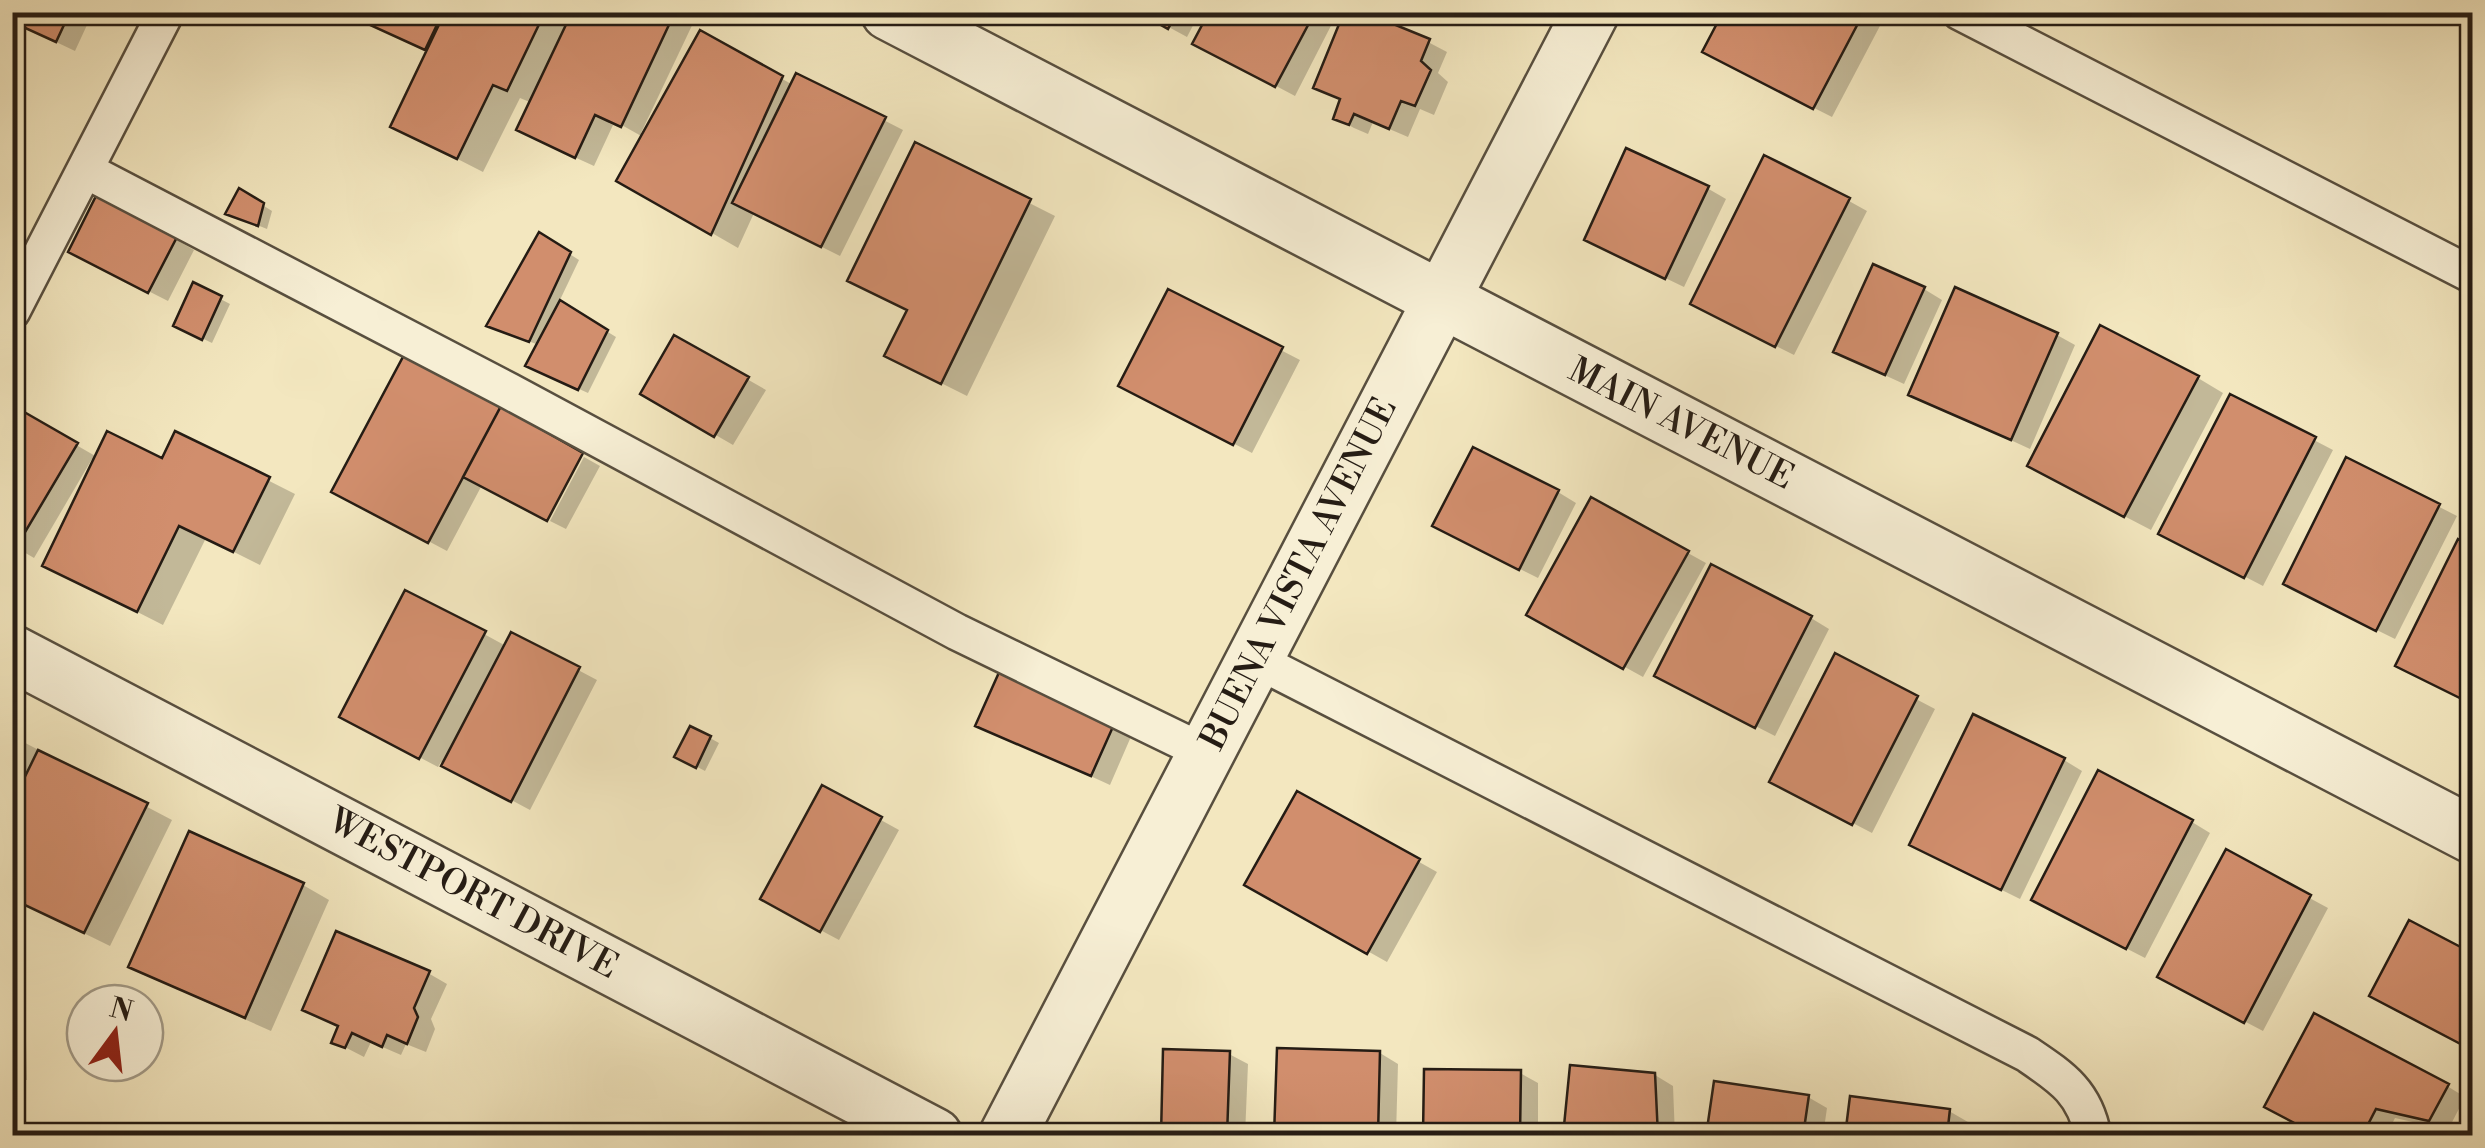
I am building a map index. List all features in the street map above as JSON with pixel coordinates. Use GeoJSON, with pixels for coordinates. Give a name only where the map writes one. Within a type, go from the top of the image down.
{"type":"FeatureCollection","features":[{"type":"Feature","properties":{"kind":"street","name":"MAIN AVENUE"},"geometry":{"type":"LineString","coordinates":[[889,12],[2472,835]]}},
{"type":"Feature","properties":{"kind":"street","name":"BUENA VISTA AVENUE"},"geometry":{"type":"LineString","coordinates":[[1007,1136],[1591,12]]}},
{"type":"Feature","properties":{"kind":"street","name":"WESTPORT DRIVE"},"geometry":{"type":"LineString","coordinates":[[12,653],[934,1136]]}},
{"type":"Feature","properties":{"kind":"lane"},"geometry":{"type":"LineString","coordinates":[[12,311],[166,12]]}},
{"type":"Feature","properties":{"kind":"lane"},"geometry":{"type":"LineString","coordinates":[[1960,12],[2472,276]]}},
{"type":"Feature","properties":{"kind":"lane"},"geometry":{"type":"LineString","coordinates":[[85,170],[510,390],[958,632],[1206,754]]}},
{"type":"Feature","properties":{"kind":"lane"},"geometry":{"type":"LineString","coordinates":[[1254,659],[2027,1054],[2068,1081],[2090,1117],[2093,1136]]}},
{"type":"Feature","properties":{"kind":"building"},"geometry":{"type":"Polygon","coordinates":[[[12,12],[70,12],[56,42],[12,22],[12,12]]]}},
{"type":"Feature","properties":{"kind":"building"},"geometry":{"type":"Polygon","coordinates":[[[363,12],[443,12],[425,50],[359,20],[363,12]]]}},
{"type":"Feature","properties":{"kind":"building"},"geometry":{"type":"Polygon","coordinates":[[[445,12],[545,12],[507,91],[493,85],[457,159],[390,127],[445,12]]]}},
{"type":"Feature","properties":{"kind":"building"},"geometry":{"type":"Polygon","coordinates":[[[572,12],[675,12],[621,127],[595,115],[575,158],[516,130],[572,12]]]}},
{"type":"Feature","properties":{"kind":"building"},"geometry":{"type":"Polygon","coordinates":[[[1138,12],[1177,12],[1168,29],[1138,12]]]}},
{"type":"Feature","properties":{"kind":"building"},"geometry":{"type":"Polygon","coordinates":[[[1209,12],[1315,12],[1275,87],[1192,44],[1209,12]]]}},
{"type":"Feature","properties":{"kind":"building"},"geometry":{"type":"Polygon","coordinates":[[[1344,12],[1364,12],[1430,39],[1421,61],[1431,70],[1415,106],[1401,101],[1389,129],[1354,114],[1349,125],[1333,119],[1340,99],[1313,88],[1344,12]]]}},
{"type":"Feature","properties":{"kind":"building"},"geometry":{"type":"Polygon","coordinates":[[[1723,12],[1864,12],[1813,109],[1702,52],[1723,12]]]}},
{"type":"Feature","properties":{"kind":"building"},"geometry":{"type":"Polygon","coordinates":[[[700,30],[783,76],[711,235],[616,181],[700,30]]]}},
{"type":"Feature","properties":{"kind":"building"},"geometry":{"type":"Polygon","coordinates":[[[796,73],[886,117],[821,247],[732,203],[796,73]]]}},
{"type":"Feature","properties":{"kind":"building"},"geometry":{"type":"Polygon","coordinates":[[[915,142],[1031,199],[941,384],[884,356],[907,310],[847,281],[915,142]]]}},
{"type":"Feature","properties":{"kind":"building"},"geometry":{"type":"Polygon","coordinates":[[[1626,148],[1709,186],[1665,279],[1584,240],[1626,148]]]}},
{"type":"Feature","properties":{"kind":"building"},"geometry":{"type":"Polygon","coordinates":[[[1764,155],[1850,198],[1775,347],[1690,304],[1764,155]]]}},
{"type":"Feature","properties":{"kind":"building"},"geometry":{"type":"Polygon","coordinates":[[[239,188],[264,203],[258,226],[225,214],[239,188]]]}},
{"type":"Feature","properties":{"kind":"building"},"geometry":{"type":"Polygon","coordinates":[[[96,196],[177,237],[148,293],[68,252],[96,196]]]}},
{"type":"Feature","properties":{"kind":"building"},"geometry":{"type":"Polygon","coordinates":[[[539,232],[571,252],[529,342],[486,326],[539,232]]]}},
{"type":"Feature","properties":{"kind":"building"},"geometry":{"type":"Polygon","coordinates":[[[1873,264],[1925,287],[1885,375],[1833,352],[1873,264]]]}},
{"type":"Feature","properties":{"kind":"building"},"geometry":{"type":"Polygon","coordinates":[[[193,282],[222,296],[202,340],[173,326],[193,282]]]}},
{"type":"Feature","properties":{"kind":"building"},"geometry":{"type":"Polygon","coordinates":[[[1955,287],[2058,333],[2011,440],[1908,395],[1955,287]]]}},
{"type":"Feature","properties":{"kind":"building"},"geometry":{"type":"Polygon","coordinates":[[[1168,289],[1283,347],[1233,445],[1118,386],[1168,289]]]}},
{"type":"Feature","properties":{"kind":"building"},"geometry":{"type":"Polygon","coordinates":[[[560,300],[608,330],[578,390],[525,366],[560,300]]]}},
{"type":"Feature","properties":{"kind":"building"},"geometry":{"type":"Polygon","coordinates":[[[2100,325],[2199,376],[2124,517],[2027,466],[2100,325]]]}},
{"type":"Feature","properties":{"kind":"building"},"geometry":{"type":"Polygon","coordinates":[[[674,335],[749,377],[714,437],[640,394],[674,335]]]}},
{"type":"Feature","properties":{"kind":"building"},"geometry":{"type":"Polygon","coordinates":[[[404,355],[501,406],[428,543],[331,492],[404,355]]]}},
{"type":"Feature","properties":{"kind":"building"},"geometry":{"type":"Polygon","coordinates":[[[2230,394],[2316,437],[2244,578],[2158,534],[2230,394]]]}},
{"type":"Feature","properties":{"kind":"building"},"geometry":{"type":"Polygon","coordinates":[[[12,405],[78,443],[15,549],[12,548],[12,405]]]}},
{"type":"Feature","properties":{"kind":"building"},"geometry":{"type":"Polygon","coordinates":[[[501,406],[583,453],[547,521],[463,477],[501,406]]]}},
{"type":"Feature","properties":{"kind":"building"},"geometry":{"type":"Polygon","coordinates":[[[107,431],[162,458],[175,431],[270,477],[233,552],[179,526],[137,612],[42,566],[107,431]]]}},
{"type":"Feature","properties":{"kind":"building"},"geometry":{"type":"Polygon","coordinates":[[[1473,447],[1559,490],[1519,570],[1432,526],[1473,447]]]}},
{"type":"Feature","properties":{"kind":"building"},"geometry":{"type":"Polygon","coordinates":[[[2346,457],[2440,504],[2376,631],[2283,584],[2346,457]]]}},
{"type":"Feature","properties":{"kind":"building"},"geometry":{"type":"Polygon","coordinates":[[[1591,497],[1689,551],[1623,669],[1526,615],[1591,497]]]}},
{"type":"Feature","properties":{"kind":"building"},"geometry":{"type":"Polygon","coordinates":[[[2458,539],[2472,546],[2472,704],[2395,666],[2458,539]]]}},
{"type":"Feature","properties":{"kind":"building"},"geometry":{"type":"Polygon","coordinates":[[[1711,564],[1812,616],[1755,728],[1654,676],[1711,564]]]}},
{"type":"Feature","properties":{"kind":"building"},"geometry":{"type":"Polygon","coordinates":[[[405,590],[486,631],[419,759],[339,717],[405,590]]]}},
{"type":"Feature","properties":{"kind":"building"},"geometry":{"type":"Polygon","coordinates":[[[511,632],[580,667],[511,802],[441,766],[511,632]]]}},
{"type":"Feature","properties":{"kind":"building"},"geometry":{"type":"Polygon","coordinates":[[[1835,653],[1918,696],[1852,825],[1769,782],[1835,653]]]}},
{"type":"Feature","properties":{"kind":"building"},"geometry":{"type":"Polygon","coordinates":[[[1001,668],[1116,720],[1091,776],[975,726],[1001,668]]]}},
{"type":"Feature","properties":{"kind":"building"},"geometry":{"type":"Polygon","coordinates":[[[1973,714],[2065,758],[2001,890],[1909,845],[1973,714]]]}},
{"type":"Feature","properties":{"kind":"building"},"geometry":{"type":"Polygon","coordinates":[[[690,726],[711,736],[696,768],[674,757],[690,726]]]}},
{"type":"Feature","properties":{"kind":"building"},"geometry":{"type":"Polygon","coordinates":[[[38,750],[148,803],[84,933],[12,899],[12,803],[38,750]]]}},
{"type":"Feature","properties":{"kind":"building"},"geometry":{"type":"Polygon","coordinates":[[[2098,770],[2193,820],[2126,949],[2031,900],[2098,770]]]}},
{"type":"Feature","properties":{"kind":"building"},"geometry":{"type":"Polygon","coordinates":[[[822,785],[882,817],[820,932],[760,899],[822,785]]]}},
{"type":"Feature","properties":{"kind":"building"},"geometry":{"type":"Polygon","coordinates":[[[1297,791],[1420,859],[1367,954],[1244,885],[1297,791]]]}},
{"type":"Feature","properties":{"kind":"building"},"geometry":{"type":"Polygon","coordinates":[[[189,831],[304,883],[245,1018],[128,967],[189,831]]]}},
{"type":"Feature","properties":{"kind":"building"},"geometry":{"type":"Polygon","coordinates":[[[2226,849],[2311,895],[2244,1023],[2157,977],[2226,849]]]}},
{"type":"Feature","properties":{"kind":"building"},"geometry":{"type":"Polygon","coordinates":[[[2409,920],[2472,953],[2472,1050],[2369,996],[2409,920]]]}},
{"type":"Feature","properties":{"kind":"building"},"geometry":{"type":"Polygon","coordinates":[[[336,931],[430,971],[414,1008],[418,1017],[407,1044],[387,1035],[382,1047],[352,1033],[345,1048],[331,1043],[338,1026],[302,1010],[336,931]]]}},
{"type":"Feature","properties":{"kind":"building"},"geometry":{"type":"Polygon","coordinates":[[[2314,1013],[2449,1084],[2429,1121],[2376,1109],[2362,1136],[2319,1136],[2264,1107],[2314,1013]]]}},
{"type":"Feature","properties":{"kind":"building"},"geometry":{"type":"Polygon","coordinates":[[[1277,1048],[1380,1051],[1378,1136],[1274,1136],[1277,1048]]]}},
{"type":"Feature","properties":{"kind":"building"},"geometry":{"type":"Polygon","coordinates":[[[1163,1049],[1230,1051],[1227,1136],[1161,1136],[1163,1049]]]}},
{"type":"Feature","properties":{"kind":"building"},"geometry":{"type":"Polygon","coordinates":[[[1570,1065],[1655,1073],[1658,1136],[1563,1136],[1570,1065]]]}},
{"type":"Feature","properties":{"kind":"building"},"geometry":{"type":"Polygon","coordinates":[[[1424,1069],[1521,1070],[1520,1136],[1423,1136],[1424,1069]]]}},
{"type":"Feature","properties":{"kind":"building"},"geometry":{"type":"Polygon","coordinates":[[[1714,1081],[1809,1095],[1803,1136],[1706,1136],[1714,1081]]]}},
{"type":"Feature","properties":{"kind":"building"},"geometry":{"type":"Polygon","coordinates":[[[1850,1096],[1950,1109],[1947,1136],[1845,1136],[1850,1096]]]}}]}
